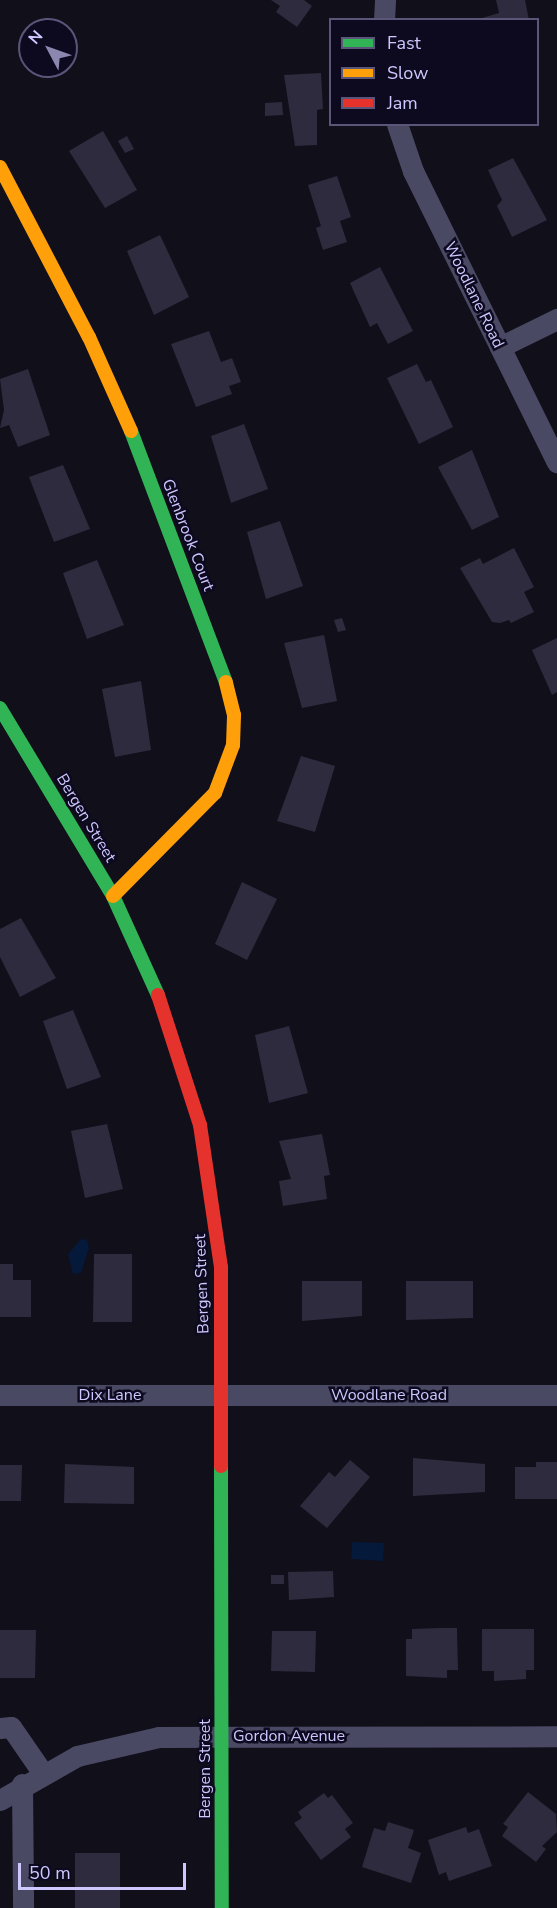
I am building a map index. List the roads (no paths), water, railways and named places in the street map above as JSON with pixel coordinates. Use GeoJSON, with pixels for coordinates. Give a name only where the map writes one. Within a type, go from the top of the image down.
{"type":"FeatureCollection","features":[{"type":"Feature","properties":{"kind":"street"},"geometry":{"type":"LineString","coordinates":[[384,18],[385,0]]}},
{"type":"Feature","properties":{"kind":"street","name":"Woodlane Road"},"geometry":{"type":"LineString","coordinates":[[398,126],[413,171],[557,462]]}},
{"type":"Feature","properties":{"kind":"street","name":"Glenbrook Court"},"geometry":{"type":"LineString","coordinates":[[0,167],[89,337],[131,432],[229,689],[234,715],[233,745],[215,793],[113,896]]}},
{"type":"Feature","properties":{"kind":"street"},"geometry":{"type":"LineString","coordinates":[[500,347],[557,319]]}},
{"type":"Feature","properties":{"kind":"street","name":"Bergen Street"},"geometry":{"type":"LineString","coordinates":[[0,708],[113,896],[151,974],[200,1125],[221,1267],[222,1908]]}},
{"type":"Feature","properties":{"kind":"street","name":"Dix Lane"},"geometry":{"type":"LineString","coordinates":[[0,1395],[221,1395]]}},
{"type":"Feature","properties":{"kind":"street","name":"Woodlane Road"},"geometry":{"type":"LineString","coordinates":[[221,1395],[557,1395]]}},
{"type":"Feature","properties":{"kind":"street"},"geometry":{"type":"LineString","coordinates":[[0,1728],[11,1727],[42,1772]]}},
{"type":"Feature","properties":{"kind":"street","name":"Gordon Avenue"},"geometry":{"type":"LineString","coordinates":[[0,1800],[42,1772],[117,1743],[159,1737],[557,1736]]}},
{"type":"Feature","properties":{"kind":"street"},"geometry":{"type":"LineString","coordinates":[[22,1784],[23,1908]]}},
{"type":"Feature","properties":{"kind":"water"},"geometry":{"type":"Polygon","coordinates":[[[81,1239],[87,1240],[89,1248],[81,1273],[73,1274],[68,1254],[81,1239]]]}},
{"type":"Feature","properties":{"kind":"water"},"geometry":{"type":"Polygon","coordinates":[[[352,1542],[384,1543],[383,1561],[351,1559],[352,1542]]]}}]}
